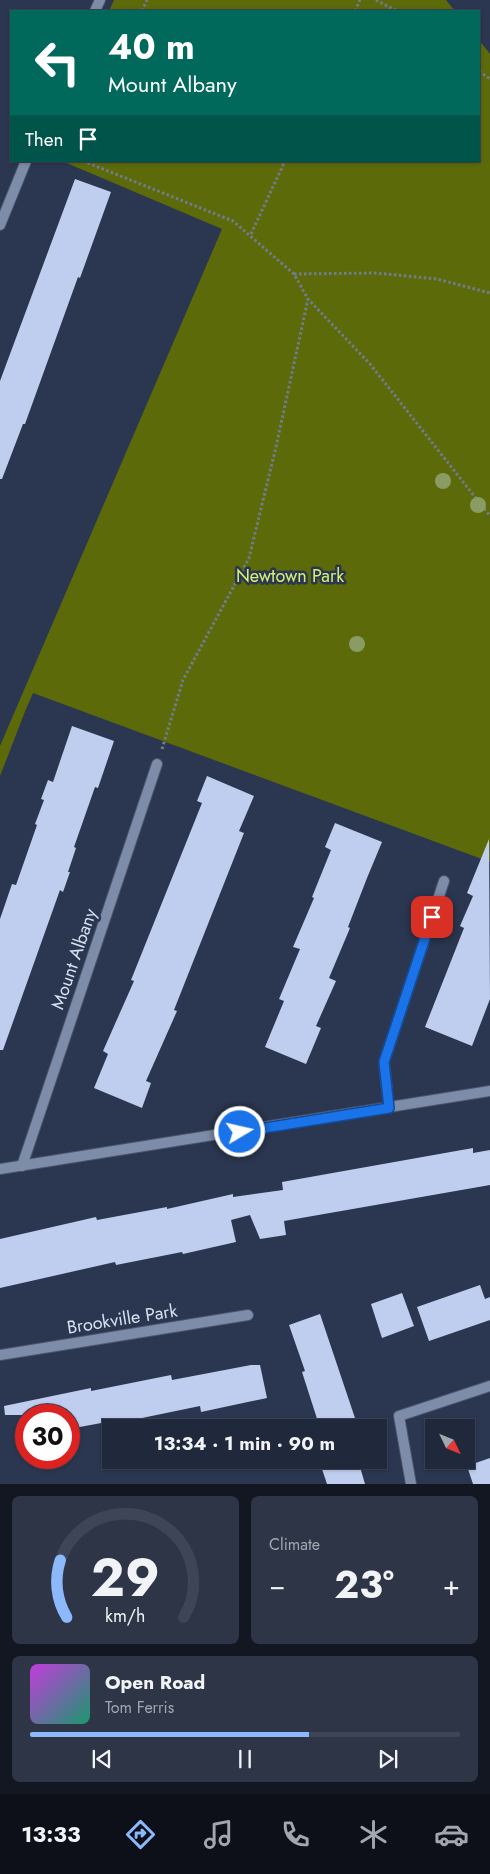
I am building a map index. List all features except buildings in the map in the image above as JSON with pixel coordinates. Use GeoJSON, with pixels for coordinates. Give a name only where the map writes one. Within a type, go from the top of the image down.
{"type":"FeatureCollection","features":[{"type":"Feature","properties":{"kind":"street"},"geometry":{"type":"LineString","coordinates":[[0,225],[26,162]]}},
{"type":"Feature","properties":{"kind":"street","name":"Mount Albany"},"geometry":{"type":"LineString","coordinates":[[22,1166],[157,764]]}},
{"type":"Feature","properties":{"kind":"street"},"geometry":{"type":"LineString","coordinates":[[389,1108],[384,1062],[444,881]]}},
{"type":"Feature","properties":{"kind":"street"},"geometry":{"type":"LineString","coordinates":[[0,1170],[490,1091]]}},
{"type":"Feature","properties":{"kind":"street","name":"Brookville Park"},"geometry":{"type":"LineString","coordinates":[[0,1355],[248,1315]]}},
{"type":"Feature","properties":{"kind":"street"},"geometry":{"type":"LineString","coordinates":[[411,1484],[399,1416],[490,1386]]}},
{"type":"Feature","properties":{"kind":"path"},"geometry":{"type":"LineString","coordinates":[[376,0],[395,10]]}},
{"type":"Feature","properties":{"kind":"path"},"geometry":{"type":"LineString","coordinates":[[86,162],[233,221],[251,234],[294,274],[308,299],[370,364],[490,516]]}},
{"type":"Feature","properties":{"kind":"path"},"geometry":{"type":"LineString","coordinates":[[251,234],[285,162]]}},
{"type":"Feature","properties":{"kind":"path"},"geometry":{"type":"LineString","coordinates":[[294,274],[375,272],[437,279],[490,293]]}},
{"type":"Feature","properties":{"kind":"path"},"geometry":{"type":"LineString","coordinates":[[164,743],[183,680],[249,558],[276,447],[308,299]]}},
{"type":"Feature","properties":{"kind":"green space"},"geometry":{"type":"Polygon","coordinates":[[[114,0],[446,0],[454,10],[109,10],[114,0]]]}},
{"type":"Feature","properties":{"kind":"green space","name":"Newtown Park"},"geometry":{"type":"Polygon","coordinates":[[[480,41],[490,54],[490,862],[33,693],[0,776],[0,746],[222,229],[64,162],[480,162],[480,41]]]}},
{"type":"Feature","properties":{"kind":"route"},"geometry":{"type":"LineString","coordinates":[[240,1132],[389,1108],[384,1062],[432,917]]}}]}
